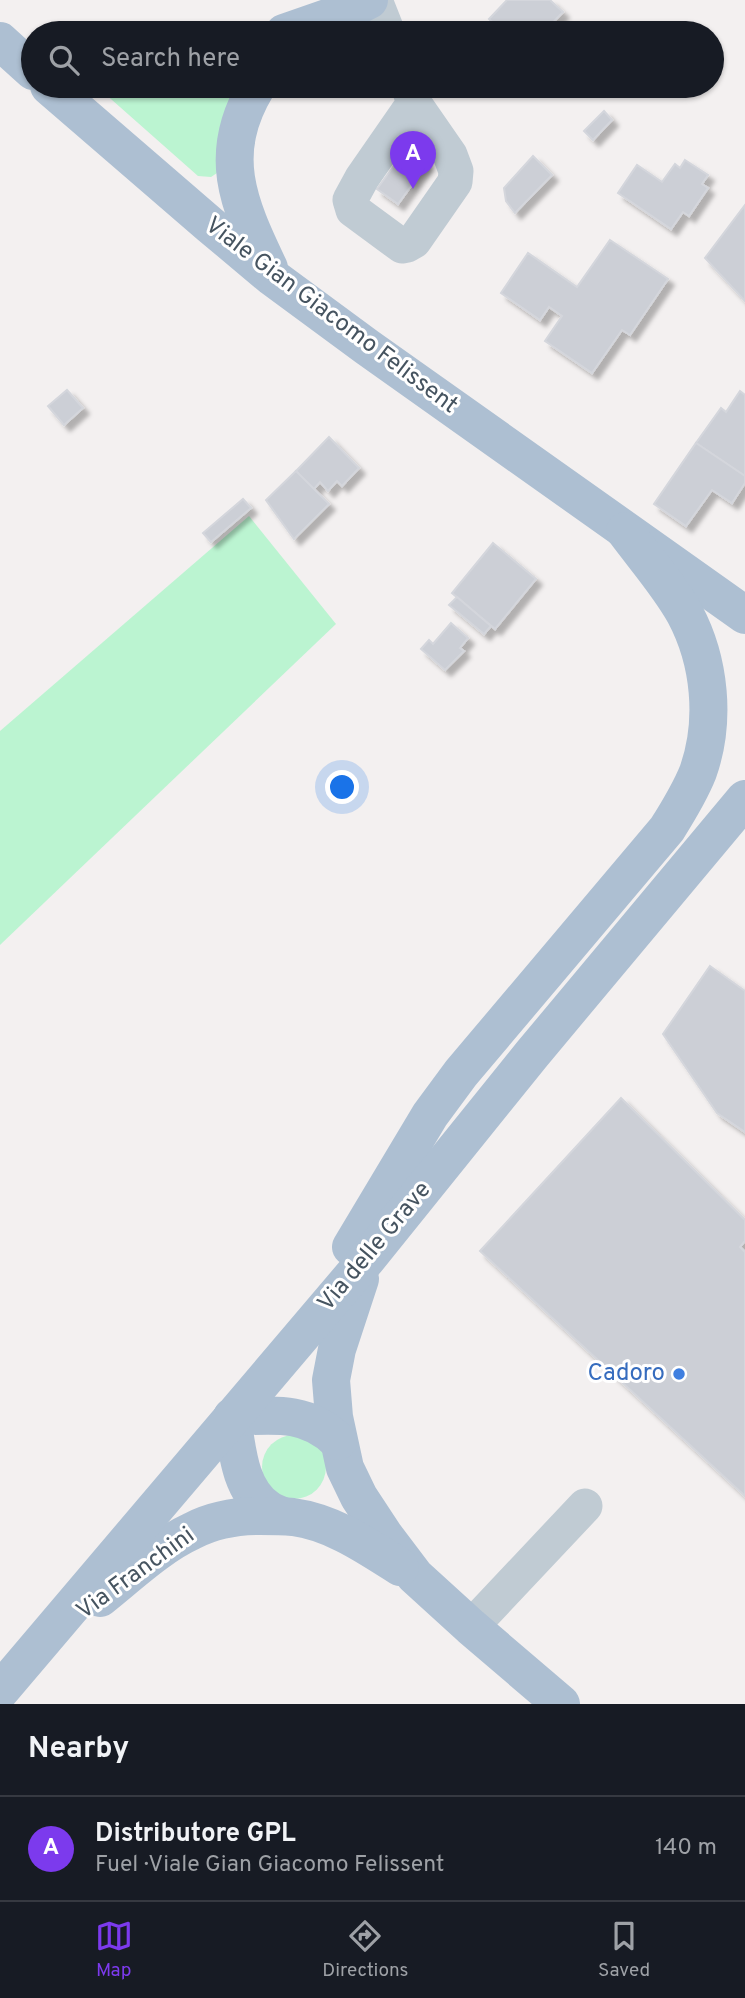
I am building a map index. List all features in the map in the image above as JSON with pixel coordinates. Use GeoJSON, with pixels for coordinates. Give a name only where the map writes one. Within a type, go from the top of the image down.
{"type":"FeatureCollection","features":[{"type":"Feature","properties":{"kind":"main road"},"geometry":{"type":"LineString","coordinates":[[321,21],[352,11]]}},
{"type":"Feature","properties":{"kind":"main road"},"geometry":{"type":"LineString","coordinates":[[0,30],[21,43]]}},
{"type":"Feature","properties":{"kind":"main road"},"geometry":{"type":"LineString","coordinates":[[0,41],[21,61]]}},
{"type":"Feature","properties":{"kind":"main road","name":"Viale Gian Giacomo Felissent"},"geometry":{"type":"LineString","coordinates":[[63,98],[272,277],[745,615]]}},
{"type":"Feature","properties":{"kind":"main road"},"geometry":{"type":"LineString","coordinates":[[251,98],[236,136],[235,177],[239,200],[272,277]]}},
{"type":"Feature","properties":{"kind":"main road"},"geometry":{"type":"LineString","coordinates":[[290,1348],[430,1115],[461,1073],[667,829],[685,802],[698,770],[706,736],[706,673],[697,640],[684,613],[625,531]]}},
{"type":"Feature","properties":{"kind":"main road","name":"Via delle Grave"},"geometry":{"type":"LineString","coordinates":[[0,1691],[366,1260],[532,1054],[745,799]]}},
{"type":"Feature","properties":{"kind":"main road","name":"Via Franchini"},"geometry":{"type":"LineString","coordinates":[[342,1454],[334,1417],[331,1380],[337,1349],[366,1260]]}},
{"type":"Feature","properties":{"kind":"main road","name":"Via Franchini"},"geometry":{"type":"LineString","coordinates":[[415,1576],[332,1529],[268,1509],[250,1489],[239,1460],[232,1417],[267,1415],[299,1418],[328,1430],[342,1454],[359,1497],[415,1576],[561,1704]]}},
{"type":"Feature","properties":{"kind":"main road"},"geometry":{"type":"LineString","coordinates":[[290,1517],[309,1515],[330,1501],[343,1480],[342,1454]]}},
{"type":"Feature","properties":{"kind":"main road","name":"Via Franchini"},"geometry":{"type":"LineString","coordinates":[[38,1646],[192,1530],[224,1519],[246,1516],[290,1517]]}},
{"type":"Feature","properties":{"kind":"lane"},"geometry":{"type":"LineString","coordinates":[[352,11],[368,21]]}},
{"type":"Feature","properties":{"kind":"lane"},"geometry":{"type":"LineString","coordinates":[[471,1627],[585,1506]]}},
{"type":"Feature","properties":{"kind":"green space"},"geometry":{"type":"Polygon","coordinates":[[[110,98],[238,98],[217,173],[211,177],[198,176],[110,98]]]}},
{"type":"Feature","properties":{"kind":"green space"},"geometry":{"type":"Polygon","coordinates":[[[249,516],[336,624],[0,945],[0,731],[249,516]]]}},
{"type":"Feature","properties":{"kind":"green space"},"geometry":{"type":"Polygon","coordinates":[[[294,1435],[306,1437],[317,1444],[324,1455],[324,1479],[317,1490],[306,1497],[294,1499],[282,1497],[271,1490],[264,1479],[262,1467],[264,1455],[271,1444],[282,1437],[294,1435]]]}},
{"type":"Feature","properties":{"kind":"building"},"geometry":{"type":"Polygon","coordinates":[[[507,0],[550,0],[563,12],[554,21],[489,19],[507,0]]]}},
{"type":"Feature","properties":{"kind":"building"},"geometry":{"type":"Polygon","coordinates":[[[604,111],[612,120],[593,140],[584,131],[604,111]]]}},
{"type":"Feature","properties":{"kind":"building"},"geometry":{"type":"Polygon","coordinates":[[[407,148],[427,164],[398,204],[377,189],[407,148]]]}},
{"type":"Feature","properties":{"kind":"building"},"geometry":{"type":"Polygon","coordinates":[[[533,156],[552,175],[515,213],[506,201],[504,188],[533,156]]]}},
{"type":"Feature","properties":{"kind":"building"},"geometry":{"type":"Polygon","coordinates":[[[685,160],[708,175],[702,184],[708,188],[689,216],[683,212],[671,229],[618,193],[637,165],[662,182],[675,164],[680,168],[685,160]]]}},
{"type":"Feature","properties":{"kind":"building"},"geometry":{"type":"Polygon","coordinates":[[[745,205],[745,301],[705,258],[745,205]]]}},
{"type":"Feature","properties":{"kind":"building"},"geometry":{"type":"Polygon","coordinates":[[[610,240],[668,279],[630,335],[622,330],[592,373],[545,341],[562,316],[549,307],[540,320],[501,293],[528,253],[577,287],[610,240]]]}},
{"type":"Feature","properties":{"kind":"building"},"geometry":{"type":"Polygon","coordinates":[[[67,390],[83,408],[64,425],[48,406],[67,390]]]}},
{"type":"Feature","properties":{"kind":"building"},"geometry":{"type":"Polygon","coordinates":[[[740,391],[745,395],[745,476],[696,443],[721,408],[726,412],[740,391]]]}},
{"type":"Feature","properties":{"kind":"building"},"geometry":{"type":"Polygon","coordinates":[[[329,437],[359,468],[342,486],[337,481],[328,491],[320,482],[314,489],[296,471],[329,437]]]}},
{"type":"Feature","properties":{"kind":"building"},"geometry":{"type":"Polygon","coordinates":[[[696,443],[745,476],[745,483],[732,503],[712,490],[686,526],[654,504],[696,443]]]}},
{"type":"Feature","properties":{"kind":"building"},"geometry":{"type":"Polygon","coordinates":[[[296,471],[329,504],[294,539],[266,500],[296,471]]]}},
{"type":"Feature","properties":{"kind":"building"},"geometry":{"type":"Polygon","coordinates":[[[243,499],[251,508],[211,542],[203,533],[243,499]]]}},
{"type":"Feature","properties":{"kind":"building"},"geometry":{"type":"Polygon","coordinates":[[[493,543],[536,579],[495,629],[452,593],[493,543]]]}},
{"type":"Feature","properties":{"kind":"building"},"geometry":{"type":"Polygon","coordinates":[[[457,597],[491,626],[484,634],[449,605],[457,597]]]}},
{"type":"Feature","properties":{"kind":"building"},"geometry":{"type":"Polygon","coordinates":[[[451,623],[468,638],[460,648],[464,651],[445,670],[421,649],[429,640],[433,644],[451,623]]]}},
{"type":"Feature","properties":{"kind":"building"},"geometry":{"type":"Polygon","coordinates":[[[710,966],[745,991],[745,1132],[717,1113],[663,1034],[710,966]]]}},
{"type":"Feature","properties":{"kind":"building","name":"Cadoro"},"geometry":{"type":"Polygon","coordinates":[[[621,1098],[745,1220],[745,1241],[740,1247],[745,1252],[745,1496],[480,1251],[621,1098]]]}},
{"type":"Feature","properties":{"kind":"place","name":"Distributore GPL"},"geometry":{"type":"Point","coordinates":[413,189]}},
{"type":"Feature","properties":{"kind":"place","name":"Cadoro"},"geometry":{"type":"Point","coordinates":[679,1374]}}]}
